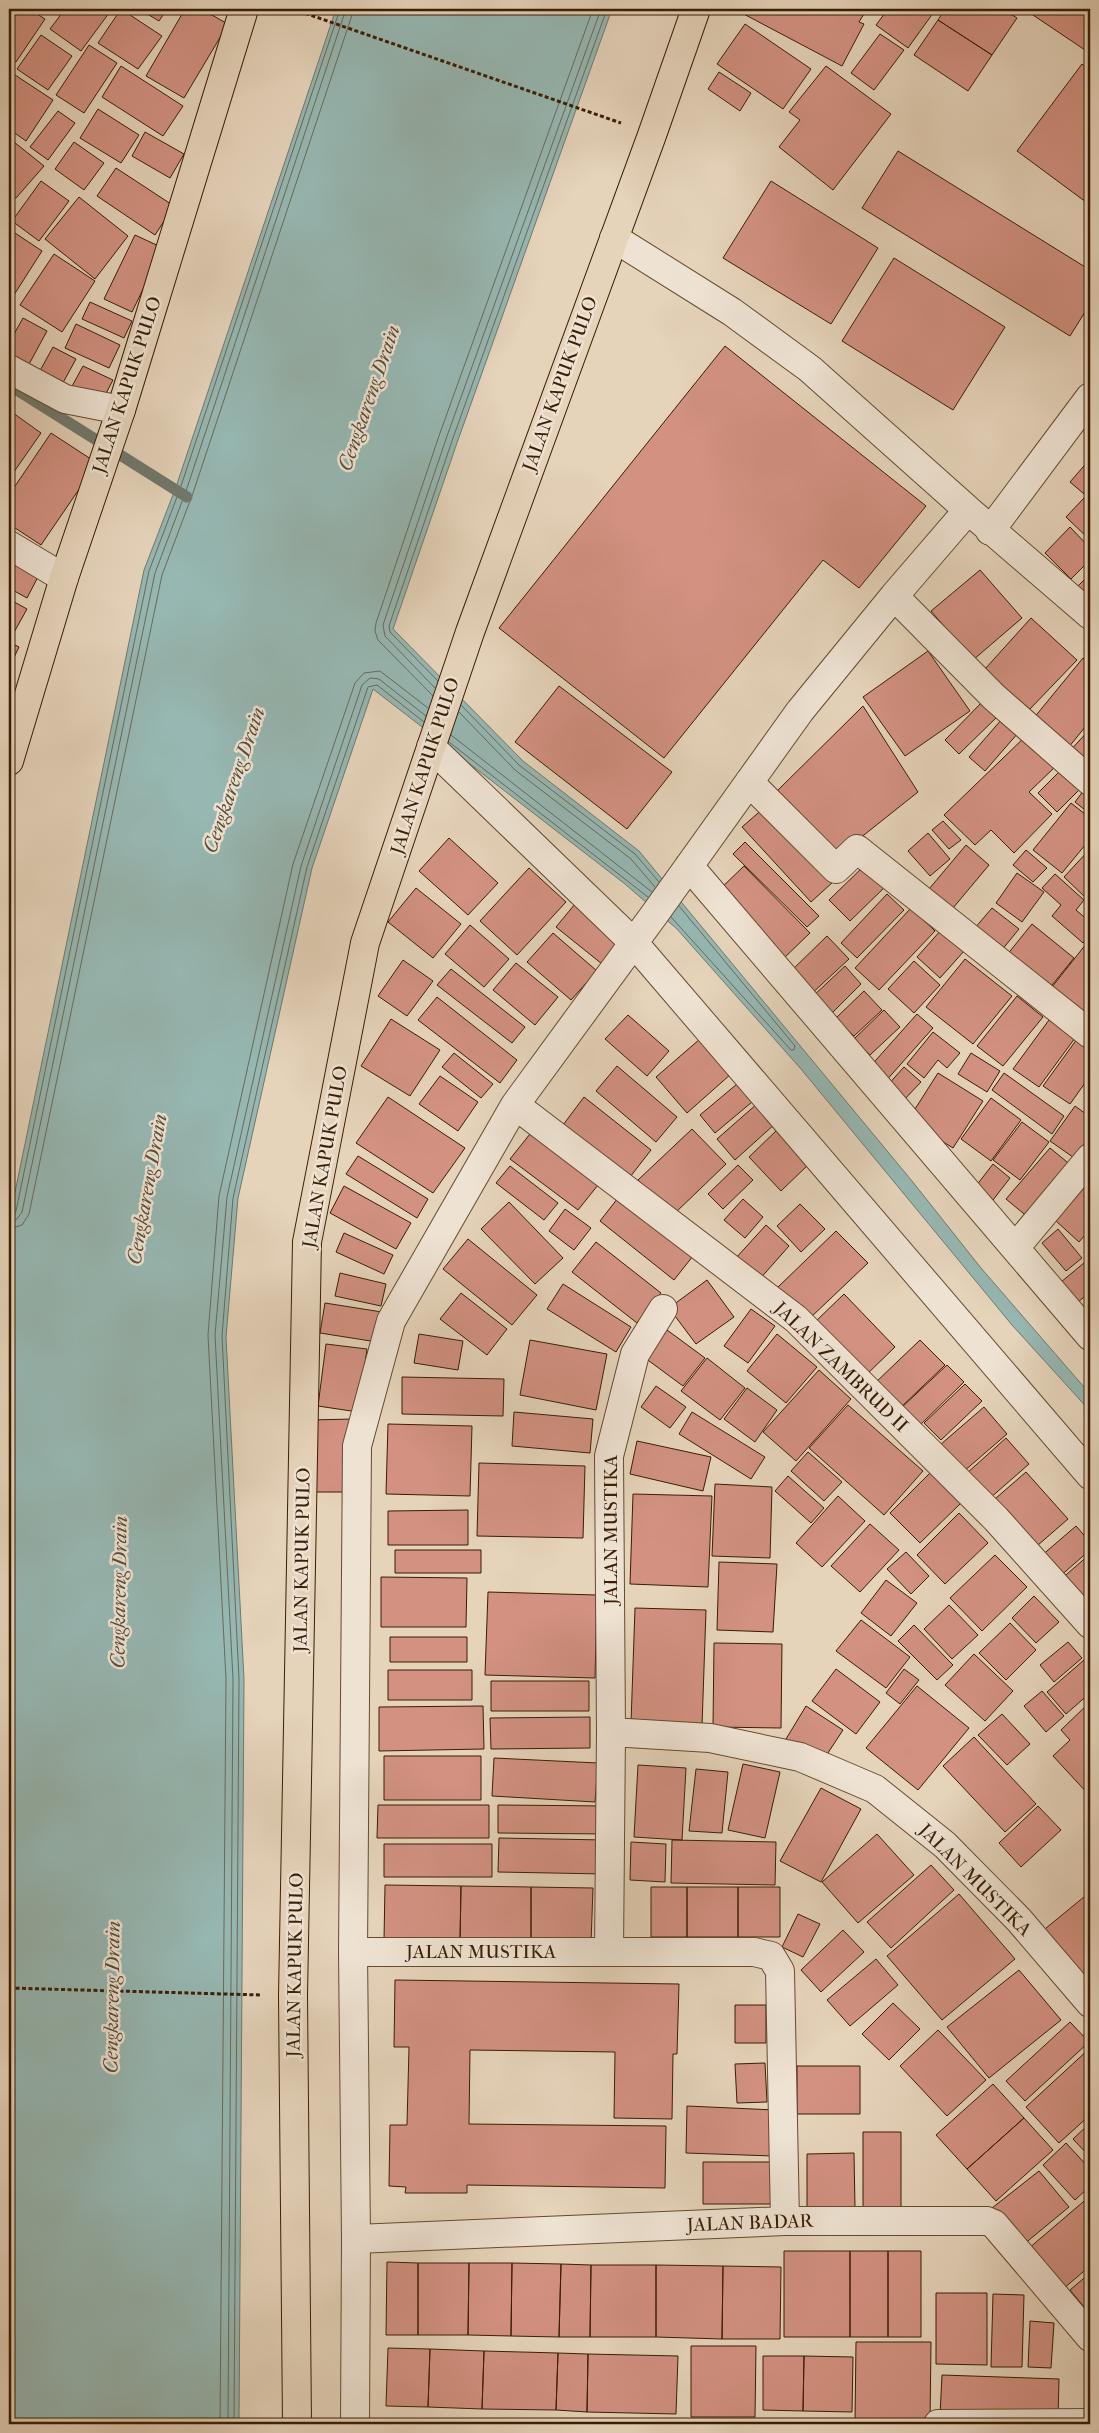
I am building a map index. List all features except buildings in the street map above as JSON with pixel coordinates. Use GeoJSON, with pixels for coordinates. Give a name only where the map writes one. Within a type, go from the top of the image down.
{"type":"FeatureCollection","features":[{"type":"Feature","properties":{"kind":"main road","name":"JALAN KAPUK PULO"},"geometry":{"type":"LineString","coordinates":[[9,761],[64,578],[121,410],[244,9]]}},
{"type":"Feature","properties":{"kind":"main road","name":"JALAN KAPUK PULO"},"geometry":{"type":"LineString","coordinates":[[297,2424],[293,1996],[307,1242],[365,943],[455,674],[696,9]]}},
{"type":"Feature","properties":{"kind":"street"},"geometry":{"type":"LineString","coordinates":[[614,238],[732,312],[810,369],[990,530],[1090,615]]}},
{"type":"Feature","properties":{"kind":"street"},"geometry":{"type":"LineString","coordinates":[[9,369],[65,400],[121,410]]}},
{"type":"Feature","properties":{"kind":"street"},"geometry":{"type":"LineString","coordinates":[[990,530],[1090,397]]}},
{"type":"Feature","properties":{"kind":"street"},"geometry":{"type":"LineString","coordinates":[[355,2424],[356,2239],[353,1952],[357,1446],[391,1321],[515,1105],[800,711],[894,596],[968,510]]}},
{"type":"Feature","properties":{"kind":"street"},"geometry":{"type":"LineString","coordinates":[[9,545],[64,578]]}},
{"type":"Feature","properties":{"kind":"street"},"geometry":{"type":"LineString","coordinates":[[894,596],[994,697],[1090,781]]}},
{"type":"Feature","properties":{"kind":"street"},"geometry":{"type":"LineString","coordinates":[[432,743],[634,943],[1090,1475]]}},
{"type":"Feature","properties":{"kind":"street"},"geometry":{"type":"LineString","coordinates":[[749,782],[836,869],[858,849],[1090,1034]]}},
{"type":"Feature","properties":{"kind":"street"},"geometry":{"type":"LineString","coordinates":[[683,875],[1015,1248],[1090,1336]]}},
{"type":"Feature","properties":{"kind":"street","name":"JALAN ZAMBRUD II"},"geometry":{"type":"LineString","coordinates":[[515,1105],[796,1319],[996,1518],[1090,1624]]}},
{"type":"Feature","properties":{"kind":"street"},"geometry":{"type":"LineString","coordinates":[[1015,1248],[1090,1158]]}},
{"type":"Feature","properties":{"kind":"street","name":"JALAN MUSTIKA"},"geometry":{"type":"LineString","coordinates":[[608,1952],[611,1732],[609,1456],[635,1354],[663,1309]]}},
{"type":"Feature","properties":{"kind":"street","name":"JALAN MUSTIKA"},"geometry":{"type":"LineString","coordinates":[[611,1732],[710,1738],[791,1755],[875,1789],[945,1845],[1019,1920],[1090,2003]]}},
{"type":"Feature","properties":{"kind":"street","name":"JALAN MUSTIKA"},"geometry":{"type":"LineString","coordinates":[[353,1952],[754,1952],[771,1956],[777,1962],[780,1971],[785,2221]]}},
{"type":"Feature","properties":{"kind":"street","name":"JALAN BADAR"},"geometry":{"type":"LineString","coordinates":[[356,2239],[785,2221],[992,2223],[1090,2337]]}},
{"type":"Feature","properties":{"kind":"street"},"geometry":{"type":"LineString","coordinates":[[938,2424],[1090,2423]]}},
{"type":"Feature","properties":{"kind":"path"},"geometry":{"type":"LineString","coordinates":[[294,9],[596,114]]}},
{"type":"Feature","properties":{"kind":"path"},"geometry":{"type":"LineString","coordinates":[[9,1988],[255,1994]]}},
{"type":"Feature","properties":{"kind":"water","name":"Cengkareng Drain"},"geometry":{"type":"Polygon","coordinates":[[[336,9],[612,9],[458,440],[393,629],[523,761],[639,851],[912,1181],[981,1268],[1090,1394],[1090,1411],[1012,1325],[801,1069],[677,929],[625,884],[373,689],[312,868],[238,1198],[226,1337],[244,1679],[239,2424],[9,2424],[9,1221],[144,570],[176,487],[336,9]]]}},
{"type":"Feature","properties":{"kind":"waterway"},"geometry":{"type":"LineString","coordinates":[[9,385],[187,497]]}}]}
